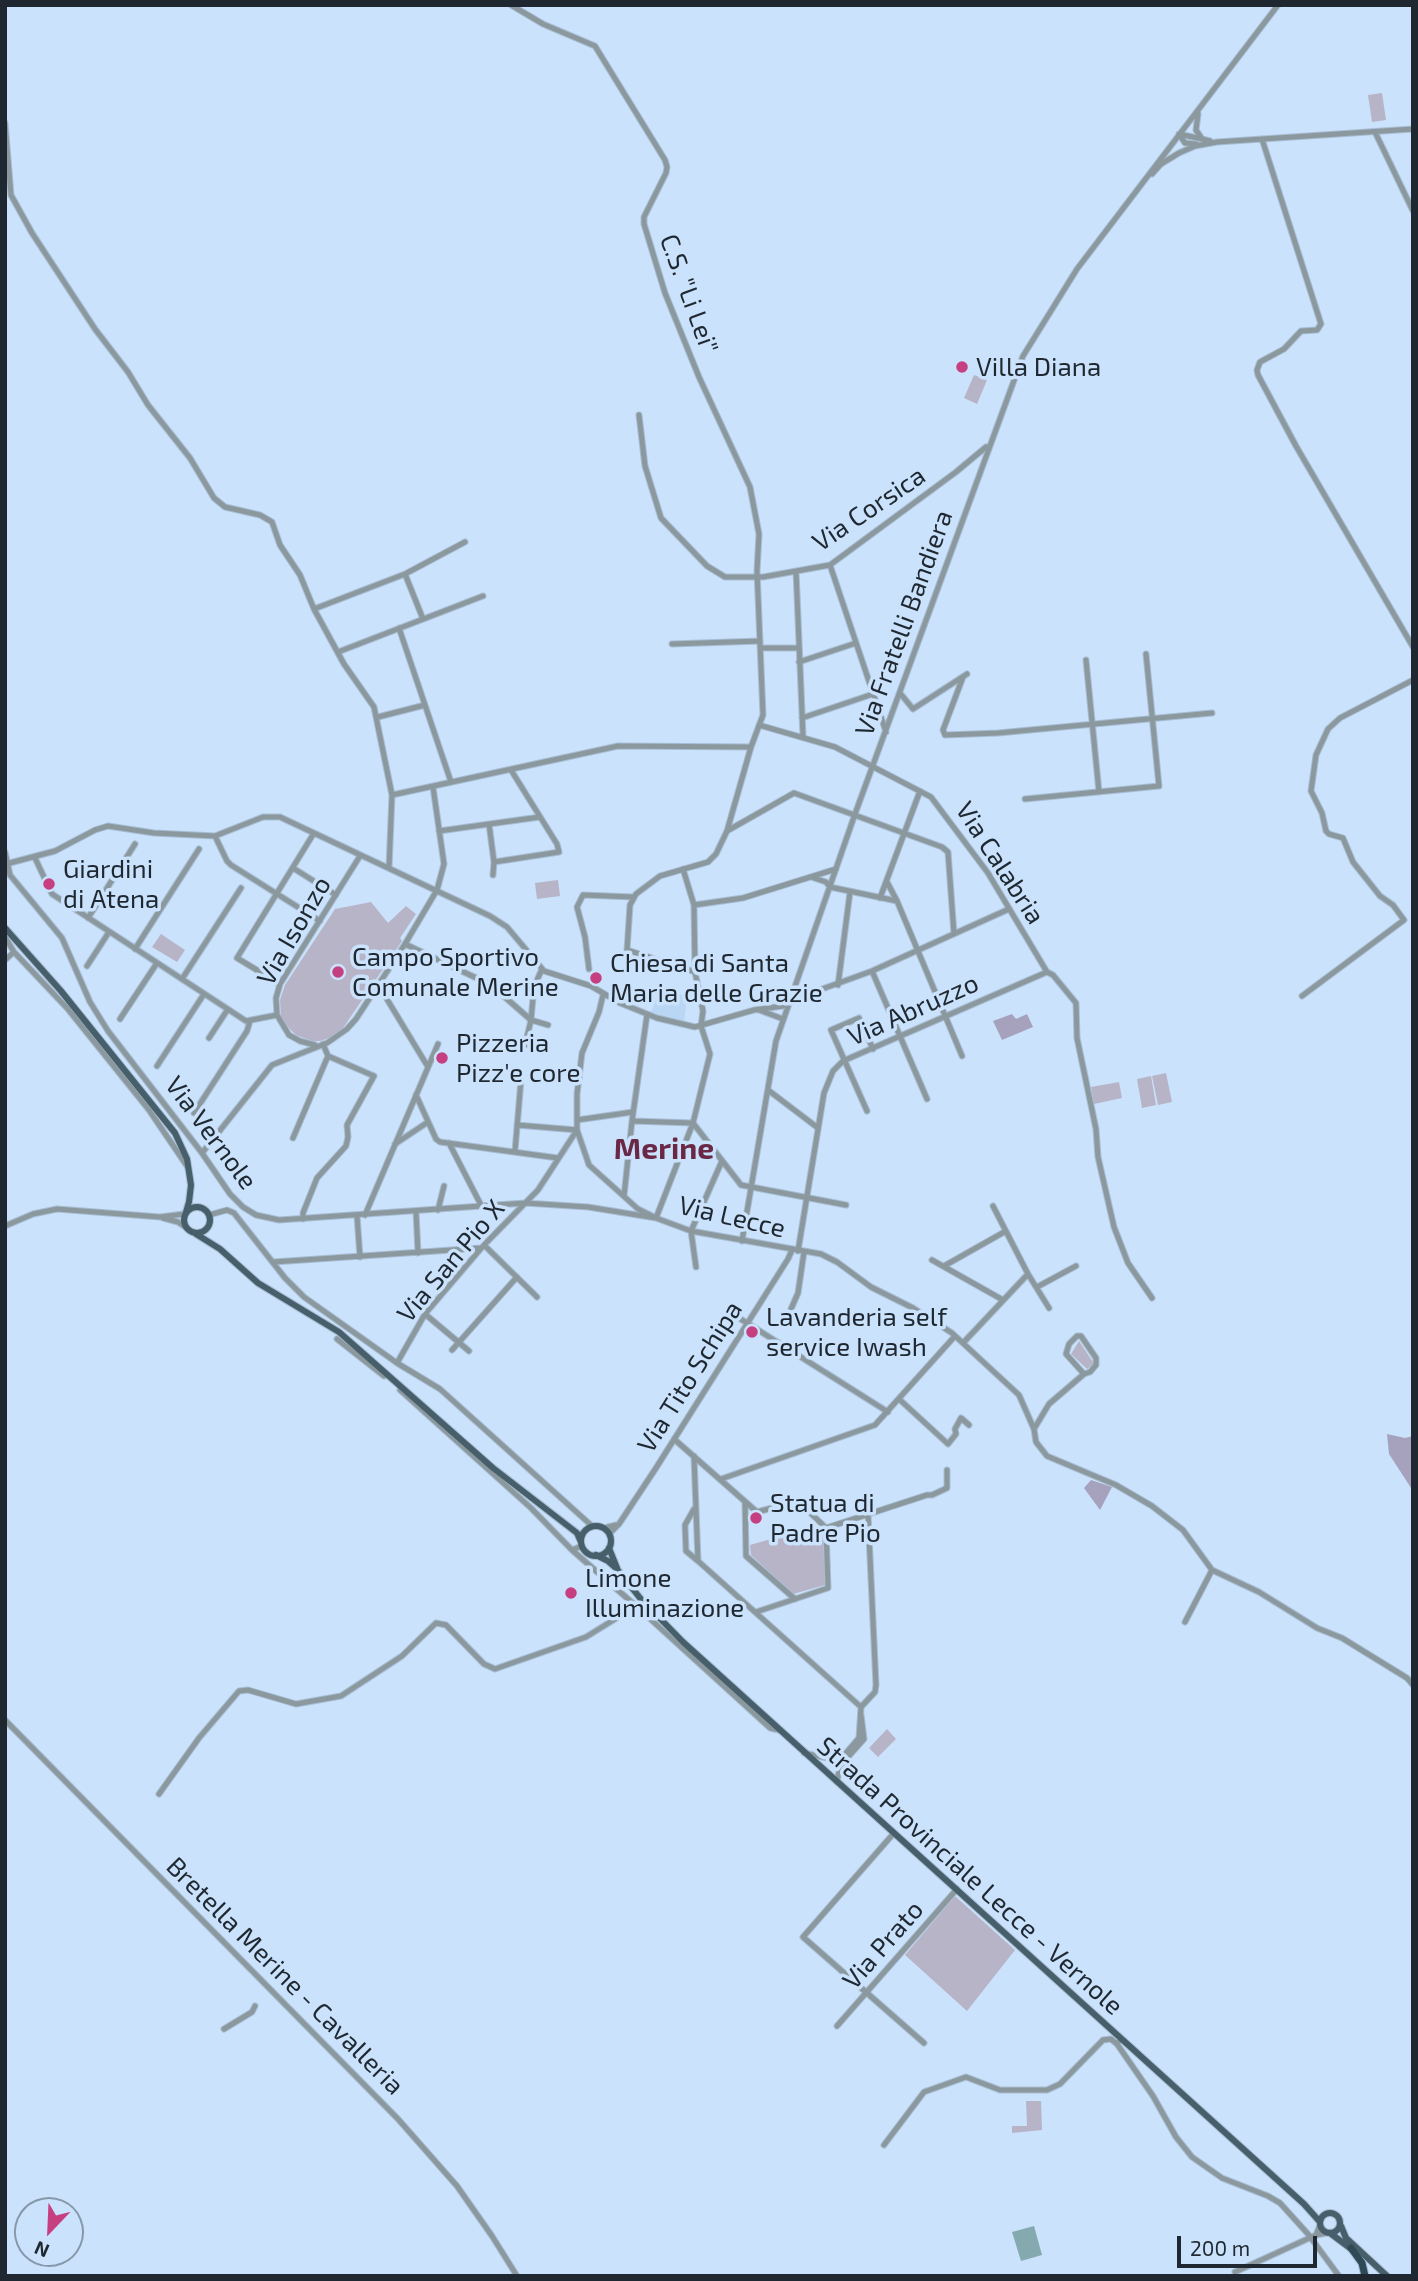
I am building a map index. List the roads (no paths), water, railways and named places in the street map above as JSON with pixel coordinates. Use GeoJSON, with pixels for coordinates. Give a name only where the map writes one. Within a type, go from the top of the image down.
{"type":"FeatureCollection","features":[{"type":"Feature","properties":{"kind":"highway"},"geometry":{"type":"LineString","coordinates":[[1351,2248],[1362,2263],[1365,2276]]}},
{"type":"Feature","properties":{"kind":"main road"},"geometry":{"type":"LineString","coordinates":[[5,933],[61,991],[167,1123],[187,1159],[195,1199],[209,1215]]}},
{"type":"Feature","properties":{"kind":"main road"},"geometry":{"type":"LineString","coordinates":[[185,1227],[191,1185]]}},
{"type":"Feature","properties":{"kind":"main road"},"geometry":{"type":"LineString","coordinates":[[185,1213],[193,1207],[201,1207]]}},
{"type":"Feature","properties":{"kind":"main road","name":"Strada Provinciale Lecce - Vernole"},"geometry":{"type":"LineString","coordinates":[[209,1215],[210,1234],[220,1249]]}},
{"type":"Feature","properties":{"kind":"main road"},"geometry":{"type":"LineString","coordinates":[[196,1234],[209,1226]]}},
{"type":"Feature","properties":{"kind":"main road","name":"Strada Provinciale Lecce - Vernole"},"geometry":{"type":"LineString","coordinates":[[185,1227],[220,1249],[258,1283],[339,1332],[493,1468],[577,1533],[582,1544],[617,1569],[640,1598],[683,1642],[957,1889],[1119,2041],[1304,2204],[1328,2233],[1351,2248],[1382,2276]]}},
{"type":"Feature","properties":{"kind":"main road","name":"Strada Provinciale Lecce - Vernole"},"geometry":{"type":"LineString","coordinates":[[564,1522],[607,1531],[609,1548],[617,1569]]}},
{"type":"Feature","properties":{"kind":"main road"},"geometry":{"type":"LineString","coordinates":[[582,1544],[589,1528]]}},
{"type":"Feature","properties":{"kind":"main road"},"geometry":{"type":"LineString","coordinates":[[594,1555],[609,1548]]}},
{"type":"Feature","properties":{"kind":"main road","name":"Strada Provinciale Lecce - Vernole"},"geometry":{"type":"LineString","coordinates":[[1304,2204],[1328,2212]]}},
{"type":"Feature","properties":{"kind":"main road"},"geometry":{"type":"LineString","coordinates":[[1320,2223],[1322,2216],[1328,2212],[1339,2216],[1346,2238],[1387,2276]]}},
{"type":"Feature","properties":{"kind":"main road"},"geometry":{"type":"LineString","coordinates":[[1328,2233],[1336,2231],[1340,2226]]}},
{"type":"Feature","properties":{"kind":"street","name":"C.S. \"Li Lei\""},"geometry":{"type":"LineString","coordinates":[[511,5],[543,24],[595,46],[667,167],[644,217],[644,224],[675,317],[699,377],[750,486],[760,534],[757,571],[763,715],[727,831]]}},
{"type":"Feature","properties":{"kind":"street"},"geometry":{"type":"LineString","coordinates":[[1125,205],[1278,5]]}},
{"type":"Feature","properties":{"kind":"street"},"geometry":{"type":"LineString","coordinates":[[1201,107],[1195,125],[1203,142]]}},
{"type":"Feature","properties":{"kind":"street"},"geometry":{"type":"LineString","coordinates":[[5,123],[11,195],[32,233],[148,405],[185,452],[214,498],[225,507],[260,514],[272,522],[280,545],[296,568],[314,609],[338,652],[370,698],[378,717],[393,795],[389,868]]}},
{"type":"Feature","properties":{"kind":"street"},"geometry":{"type":"LineString","coordinates":[[1179,134],[1203,142],[1217,142],[1413,129]]}},
{"type":"Feature","properties":{"kind":"street"},"geometry":{"type":"LineString","coordinates":[[1374,132],[1413,211]]}},
{"type":"Feature","properties":{"kind":"street"},"geometry":{"type":"LineString","coordinates":[[1262,139],[1321,324],[1317,330],[1301,331],[1284,349],[1260,362],[1258,375],[1296,446],[1413,647]]}},
{"type":"Feature","properties":{"kind":"street"},"geometry":{"type":"LineString","coordinates":[[1125,205],[1161,164],[1203,142]]}},
{"type":"Feature","properties":{"kind":"street","name":"Via Fratelli Bandiera"},"geometry":{"type":"LineString","coordinates":[[742,1241],[776,1041],[988,445],[1031,339],[1077,269],[1125,205]]}},
{"type":"Feature","properties":{"kind":"street","name":"Via Corsica"},"geometry":{"type":"LineString","coordinates":[[639,415],[645,466],[661,517],[707,566],[725,577],[759,577],[830,565],[956,472],[988,445]]}},
{"type":"Feature","properties":{"kind":"street"},"geometry":{"type":"LineString","coordinates":[[314,609],[405,574],[465,542]]}},
{"type":"Feature","properties":{"kind":"street"},"geometry":{"type":"LineString","coordinates":[[830,565],[886,732]]}},
{"type":"Feature","properties":{"kind":"street"},"geometry":{"type":"LineString","coordinates":[[796,572],[803,736]]}},
{"type":"Feature","properties":{"kind":"street"},"geometry":{"type":"LineString","coordinates":[[405,574],[422,619]]}},
{"type":"Feature","properties":{"kind":"street"},"geometry":{"type":"LineString","coordinates":[[338,652],[483,596]]}},
{"type":"Feature","properties":{"kind":"street"},"geometry":{"type":"LineString","coordinates":[[399,628],[451,782]]}},
{"type":"Feature","properties":{"kind":"street"},"geometry":{"type":"LineString","coordinates":[[799,662],[856,643]]}},
{"type":"Feature","properties":{"kind":"street"},"geometry":{"type":"LineString","coordinates":[[672,644],[799,648]]}},
{"type":"Feature","properties":{"kind":"street"},"geometry":{"type":"LineString","coordinates":[[1025,799],[1159,786],[1146,654]]}},
{"type":"Feature","properties":{"kind":"street"},"geometry":{"type":"LineString","coordinates":[[1086,660],[1099,792]]}},
{"type":"Feature","properties":{"kind":"street"},"geometry":{"type":"LineString","coordinates":[[900,693],[914,709],[965,675],[943,730],[945,735],[998,733],[1212,713]]}},
{"type":"Feature","properties":{"kind":"street"},"geometry":{"type":"LineString","coordinates":[[1302,996],[1404,920],[1393,905],[1380,896],[1353,862],[1343,838],[1326,831],[1322,813],[1311,791],[1316,755],[1328,729],[1340,718],[1413,680]]}},
{"type":"Feature","properties":{"kind":"street"},"geometry":{"type":"LineString","coordinates":[[802,718],[873,694]]}},
{"type":"Feature","properties":{"kind":"street"},"geometry":{"type":"LineString","coordinates":[[378,717],[425,705]]}},
{"type":"Feature","properties":{"kind":"street","name":"Via Calabria"},"geometry":{"type":"LineString","coordinates":[[759,724],[835,747],[920,791],[935,801],[988,873],[1047,972],[1076,1003],[1077,1038],[1096,1129],[1098,1157],[1114,1227],[1128,1262],[1152,1298]]}},
{"type":"Feature","properties":{"kind":"street"},"geometry":{"type":"LineString","coordinates":[[393,795],[618,746],[751,747]]}},
{"type":"Feature","properties":{"kind":"street"},"geometry":{"type":"LineString","coordinates":[[494,862],[559,852],[557,844],[511,770]]}},
{"type":"Feature","properties":{"kind":"street"},"geometry":{"type":"LineString","coordinates":[[202,1153],[272,1065],[337,1038],[347,1029],[405,944],[437,890],[444,864],[433,787]]}},
{"type":"Feature","properties":{"kind":"street"},"geometry":{"type":"LineString","coordinates":[[880,898],[920,791]]}},
{"type":"Feature","properties":{"kind":"street"},"geometry":{"type":"LineString","coordinates":[[695,972],[627,950],[633,897],[660,876],[708,862],[716,854],[727,831],[794,793],[947,850],[954,934]]}},
{"type":"Feature","properties":{"kind":"street"},"geometry":{"type":"LineString","coordinates":[[7,864],[35,858],[108,826],[154,833],[215,836],[253,820],[272,816],[291,822],[498,920],[542,969],[591,986],[603,995],[648,1015],[676,1024],[701,1026],[776,1008],[838,985],[1009,909]]}},
{"type":"Feature","properties":{"kind":"street"},"geometry":{"type":"LineString","coordinates":[[439,831],[540,817]]}},
{"type":"Feature","properties":{"kind":"street"},"geometry":{"type":"LineString","coordinates":[[489,824],[494,875]]}},
{"type":"Feature","properties":{"kind":"street"},"geometry":{"type":"LineString","coordinates":[[280,984],[237,958],[314,833]]}},
{"type":"Feature","properties":{"kind":"street"},"geometry":{"type":"LineString","coordinates":[[215,836],[227,861],[320,921]]}},
{"type":"Feature","properties":{"kind":"street"},"geometry":{"type":"LineString","coordinates":[[88,918],[135,844]]}},
{"type":"Feature","properties":{"kind":"street"},"geometry":{"type":"LineString","coordinates":[[135,949],[199,849]]}},
{"type":"Feature","properties":{"kind":"street","name":"Via Vernole"},"geometry":{"type":"LineString","coordinates":[[5,852],[8,872],[62,938],[84,989],[103,1023],[230,1194],[248,1211],[271,1219],[303,1219],[527,1203],[588,1207],[656,1218]]}},
{"type":"Feature","properties":{"kind":"street","name":"Via Isonzo"},"geometry":{"type":"LineString","coordinates":[[321,1045],[300,1041],[289,1035],[277,1015],[276,998],[280,984],[360,856]]}},
{"type":"Feature","properties":{"kind":"street"},"geometry":{"type":"LineString","coordinates":[[35,858],[52,894],[204,994],[246,1021],[277,1015]]}},
{"type":"Feature","properties":{"kind":"street"},"geometry":{"type":"LineString","coordinates":[[15,880],[15,872],[23,861]]}},
{"type":"Feature","properties":{"kind":"street","name":"Via Vernole"},"geometry":{"type":"LineString","coordinates":[[7,864],[14,866],[15,872]]}},
{"type":"Feature","properties":{"kind":"street"},"geometry":{"type":"LineString","coordinates":[[293,868],[336,895]]}},
{"type":"Feature","properties":{"kind":"street"},"geometry":{"type":"LineString","coordinates":[[656,1218],[692,1124],[710,1054],[701,1026],[703,1011],[695,972],[694,905],[683,869]]}},
{"type":"Feature","properties":{"kind":"street"},"geometry":{"type":"LineString","coordinates":[[694,905],[743,898],[836,869]]}},
{"type":"Feature","properties":{"kind":"street"},"geometry":{"type":"LineString","coordinates":[[812,878],[826,882],[830,887],[897,901]]}},
{"type":"Feature","properties":{"kind":"street"},"geometry":{"type":"LineString","coordinates":[[887,882],[962,1056]]}},
{"type":"Feature","properties":{"kind":"street"},"geometry":{"type":"LineString","coordinates":[[182,979],[241,888]]}},
{"type":"Feature","properties":{"kind":"street"},"geometry":{"type":"LineString","coordinates":[[838,985],[850,891]]}},
{"type":"Feature","properties":{"kind":"street"},"geometry":{"type":"LineString","coordinates":[[589,969],[585,937],[577,907],[583,895],[633,897]]}},
{"type":"Feature","properties":{"kind":"street"},"geometry":{"type":"LineString","coordinates":[[87,966],[109,932]]}},
{"type":"Feature","properties":{"kind":"street"},"geometry":{"type":"LineString","coordinates":[[5,933],[9,957],[22,961],[75,1017],[149,1110],[188,1168]]}},
{"type":"Feature","properties":{"kind":"street"},"geometry":{"type":"LineString","coordinates":[[405,944],[491,985],[531,1020],[548,1026]]}},
{"type":"Feature","properties":{"kind":"street"},"geometry":{"type":"LineString","coordinates":[[120,1019],[157,963]]}},
{"type":"Feature","properties":{"kind":"street"},"geometry":{"type":"LineString","coordinates":[[525,1045],[534,987],[542,969]]}},
{"type":"Feature","properties":{"kind":"street"},"geometry":{"type":"LineString","coordinates":[[872,971],[927,1099]]}},
{"type":"Feature","properties":{"kind":"street","name":"Via Abruzzo"},"geometry":{"type":"LineString","coordinates":[[867,1111],[844,1061],[1047,972]]}},
{"type":"Feature","properties":{"kind":"street"},"geometry":{"type":"LineString","coordinates":[[379,985],[428,1067]]}},
{"type":"Feature","properties":{"kind":"street"},"geometry":{"type":"LineString","coordinates":[[157,1066],[204,994]]}},
{"type":"Feature","properties":{"kind":"street","name":"Via Lecce"},"geometry":{"type":"LineString","coordinates":[[603,995],[600,1012],[582,1053],[577,1094],[577,1130],[589,1165],[638,1209],[656,1218],[691,1231],[821,1254],[837,1262],[871,1287],[913,1308],[955,1336],[1019,1395],[1034,1429],[1036,1442],[1047,1456],[1116,1485],[1168,1517],[1183,1530],[1212,1570]]}},
{"type":"Feature","properties":{"kind":"street"},"geometry":{"type":"LineString","coordinates":[[209,1038],[228,1009]]}},
{"type":"Feature","properties":{"kind":"street"},"geometry":{"type":"LineString","coordinates":[[759,1010],[783,1019]]}},
{"type":"Feature","properties":{"kind":"street"},"geometry":{"type":"LineString","coordinates":[[624,1196],[633,1112],[648,1015]]}},
{"type":"Feature","properties":{"kind":"street"},"geometry":{"type":"LineString","coordinates":[[791,1309],[798,1293],[798,1251],[826,1085],[833,1071],[844,1061],[831,1030],[859,1018],[873,1049]]}},
{"type":"Feature","properties":{"kind":"street"},"geometry":{"type":"LineString","coordinates":[[194,1113],[247,1031],[250,1021]]}},
{"type":"Feature","properties":{"kind":"street"},"geometry":{"type":"LineString","coordinates":[[365,1215],[438,1044]]}},
{"type":"Feature","properties":{"kind":"street"},"geometry":{"type":"LineString","coordinates":[[303,1219],[317,1178],[346,1146],[347,1125],[374,1076],[328,1056],[321,1045]]}},
{"type":"Feature","properties":{"kind":"street"},"geometry":{"type":"LineString","coordinates":[[293,1138],[328,1056]]}},
{"type":"Feature","properties":{"kind":"street"},"geometry":{"type":"LineString","coordinates":[[515,1152],[521,1080]]}},
{"type":"Feature","properties":{"kind":"street"},"geometry":{"type":"LineString","coordinates":[[768,1090],[818,1128]]}},
{"type":"Feature","properties":{"kind":"street"},"geometry":{"type":"LineString","coordinates":[[416,1095],[436,1139],[558,1158]]}},
{"type":"Feature","properties":{"kind":"street"},"geometry":{"type":"LineString","coordinates":[[577,1119],[633,1112]]}},
{"type":"Feature","properties":{"kind":"street"},"geometry":{"type":"LineString","coordinates":[[632,1121],[692,1124],[741,1185],[846,1205]]}},
{"type":"Feature","properties":{"kind":"street"},"geometry":{"type":"LineString","coordinates":[[395,1144],[428,1122]]}},
{"type":"Feature","properties":{"kind":"street"},"geometry":{"type":"LineString","coordinates":[[517,1125],[577,1130],[527,1203]]}},
{"type":"Feature","properties":{"kind":"street"},"geometry":{"type":"LineString","coordinates":[[449,1143],[482,1207]]}},
{"type":"Feature","properties":{"kind":"street"},"geometry":{"type":"LineString","coordinates":[[696,1267],[691,1231],[722,1161]]}},
{"type":"Feature","properties":{"kind":"street"},"geometry":{"type":"LineString","coordinates":[[438,1210],[444,1186]]}},
{"type":"Feature","properties":{"kind":"street","name":"Via San Pio X"},"geometry":{"type":"LineString","coordinates":[[209,1215],[227,1210],[234,1213],[304,1297],[397,1363],[425,1314],[483,1246],[527,1203]]}},
{"type":"Feature","properties":{"kind":"street"},"geometry":{"type":"LineString","coordinates":[[993,1206],[1049,1308]]}},
{"type":"Feature","properties":{"kind":"street"},"geometry":{"type":"LineString","coordinates":[[5,1226],[33,1214],[57,1209],[159,1217],[178,1222],[185,1227]]}},
{"type":"Feature","properties":{"kind":"street"},"geometry":{"type":"LineString","coordinates":[[416,1211],[418,1252]]}},
{"type":"Feature","properties":{"kind":"street"},"geometry":{"type":"LineString","coordinates":[[159,1217],[185,1213]]}},
{"type":"Feature","properties":{"kind":"street"},"geometry":{"type":"LineString","coordinates":[[357,1216],[360,1256]]}},
{"type":"Feature","properties":{"kind":"street"},"geometry":{"type":"LineString","coordinates":[[944,1266],[1006,1231]]}},
{"type":"Feature","properties":{"kind":"street"},"geometry":{"type":"LineString","coordinates":[[273,1262],[483,1246],[537,1297]]}},
{"type":"Feature","properties":{"kind":"street","name":"Via Tito Schipa"},"geometry":{"type":"LineString","coordinates":[[607,1531],[619,1524],[788,1259],[798,1251]]}},
{"type":"Feature","properties":{"kind":"street"},"geometry":{"type":"LineString","coordinates":[[932,1260],[1003,1300]]}},
{"type":"Feature","properties":{"kind":"street"},"geometry":{"type":"LineString","coordinates":[[1037,1287],[1076,1266]]}},
{"type":"Feature","properties":{"kind":"street"},"geometry":{"type":"LineString","coordinates":[[963,1343],[1028,1274]]}},
{"type":"Feature","properties":{"kind":"street"},"geometry":{"type":"LineString","coordinates":[[452,1350],[517,1277]]}},
{"type":"Feature","properties":{"kind":"street"},"geometry":{"type":"LineString","coordinates":[[728,1311],[888,1412]]}},
{"type":"Feature","properties":{"kind":"street"},"geometry":{"type":"LineString","coordinates":[[425,1314],[469,1351]]}},
{"type":"Feature","properties":{"kind":"street"},"geometry":{"type":"LineString","coordinates":[[722,1479],[871,1428],[955,1336]]}},
{"type":"Feature","properties":{"kind":"street"},"geometry":{"type":"LineString","coordinates":[[1034,1429],[1049,1405],[1097,1365],[1096,1358],[1081,1336],[1077,1336],[1069,1344],[1066,1354],[1084,1374]]}},
{"type":"Feature","properties":{"kind":"street"},"geometry":{"type":"LineString","coordinates":[[337,1339],[391,1381],[531,1508],[586,1563],[770,1728],[779,1730]]}},
{"type":"Feature","properties":{"kind":"street"},"geometry":{"type":"LineString","coordinates":[[397,1363],[440,1389],[589,1528]]}},
{"type":"Feature","properties":{"kind":"street"},"geometry":{"type":"LineString","coordinates":[[899,1399],[948,1444],[956,1434],[955,1429],[961,1418],[969,1425]]}},
{"type":"Feature","properties":{"kind":"street"},"geometry":{"type":"LineString","coordinates":[[674,1439],[757,1512],[798,1501],[826,1528],[828,1588],[756,1612]]}},
{"type":"Feature","properties":{"kind":"street"},"geometry":{"type":"LineString","coordinates":[[694,1456],[698,1561]]}},
{"type":"Feature","properties":{"kind":"street"},"geometry":{"type":"LineString","coordinates":[[826,1528],[947,1488],[947,1470]]}},
{"type":"Feature","properties":{"kind":"street"},"geometry":{"type":"LineString","coordinates":[[745,1501],[746,1556],[794,1599]]}},
{"type":"Feature","properties":{"kind":"street"},"geometry":{"type":"LineString","coordinates":[[695,1507],[685,1525],[686,1550],[861,1711],[864,1739],[841,1766],[837,1782]]}},
{"type":"Feature","properties":{"kind":"street"},"geometry":{"type":"LineString","coordinates":[[824,1771],[832,1759],[847,1752],[856,1742],[861,1711],[875,1692],[869,1514]]}},
{"type":"Feature","properties":{"kind":"street"},"geometry":{"type":"LineString","coordinates":[[572,1550],[582,1544]]}},
{"type":"Feature","properties":{"kind":"street"},"geometry":{"type":"LineString","coordinates":[[586,1563],[594,1555]]}},
{"type":"Feature","properties":{"kind":"street"},"geometry":{"type":"LineString","coordinates":[[1185,1622],[1212,1570],[1259,1592],[1317,1628],[1342,1638],[1407,1678],[1413,1685]]}},
{"type":"Feature","properties":{"kind":"street"},"geometry":{"type":"LineString","coordinates":[[159,1794],[199,1738],[239,1691],[248,1690],[296,1704],[341,1696],[402,1656],[436,1623],[449,1628],[487,1666],[500,1668],[586,1637],[636,1606]]}},
{"type":"Feature","properties":{"kind":"street","name":"Bretella Merine - Cavalleria"},"geometry":{"type":"LineString","coordinates":[[5,1720],[398,2119],[457,2186],[517,2276]]}},
{"type":"Feature","properties":{"kind":"street"},"geometry":{"type":"LineString","coordinates":[[804,1753],[832,1759]]}},
{"type":"Feature","properties":{"kind":"street"},"geometry":{"type":"LineString","coordinates":[[824,1771],[841,1766]]}},
{"type":"Feature","properties":{"kind":"street"},"geometry":{"type":"LineString","coordinates":[[894,1833],[803,1937],[924,2043]]}},
{"type":"Feature","properties":{"kind":"street","name":"Via Prato"},"geometry":{"type":"LineString","coordinates":[[837,2026],[957,1889]]}},
{"type":"Feature","properties":{"kind":"street"},"geometry":{"type":"LineString","coordinates":[[224,2029],[252,2012],[255,2006]]}},
{"type":"Feature","properties":{"kind":"street"},"geometry":{"type":"LineString","coordinates":[[884,2145],[925,2092],[966,2077],[1000,2090],[1048,2090],[1060,2084],[1103,2040],[1119,2041],[1176,2137],[1192,2157],[1213,2174],[1275,2199],[1314,2237],[1339,2276]]}},
{"type":"Feature","properties":{"kind":"street"},"geometry":{"type":"LineString","coordinates":[[1314,2237],[1320,2223]]}},
{"type":"Feature","properties":{"kind":"street"},"geometry":{"type":"LineString","coordinates":[[1235,2272],[1328,2233]]}},
{"type":"Feature","properties":{"kind":"place","name":"Villa Diana"},"geometry":{"type":"Point","coordinates":[962,367]}},
{"type":"Feature","properties":{"kind":"place","name":"Giardini di Atena"},"geometry":{"type":"Point","coordinates":[49,884]}},
{"type":"Feature","properties":{"kind":"place","name":"Campo Sportivo Comunale Merine"},"geometry":{"type":"Point","coordinates":[338,972]}},
{"type":"Feature","properties":{"kind":"place","name":"Chiesa di Santa Maria delle Grazie"},"geometry":{"type":"Point","coordinates":[596,978]}},
{"type":"Feature","properties":{"kind":"place","name":"Pizzeria Pizz'e core"},"geometry":{"type":"Point","coordinates":[442,1058]}},
{"type":"Feature","properties":{"kind":"place","name":"Lavanderia self service Iwash"},"geometry":{"type":"Point","coordinates":[752,1332]}},
{"type":"Feature","properties":{"kind":"place","name":"Statua di Padre Pio"},"geometry":{"type":"Point","coordinates":[756,1518]}},
{"type":"Feature","properties":{"kind":"place","name":"Limone Illuminazione"},"geometry":{"type":"Point","coordinates":[571,1593]}},
{"type":"Feature","properties":{"kind":"district","name":"Merine"},"geometry":{"type":"Point","coordinates":[664,1149]}}]}
